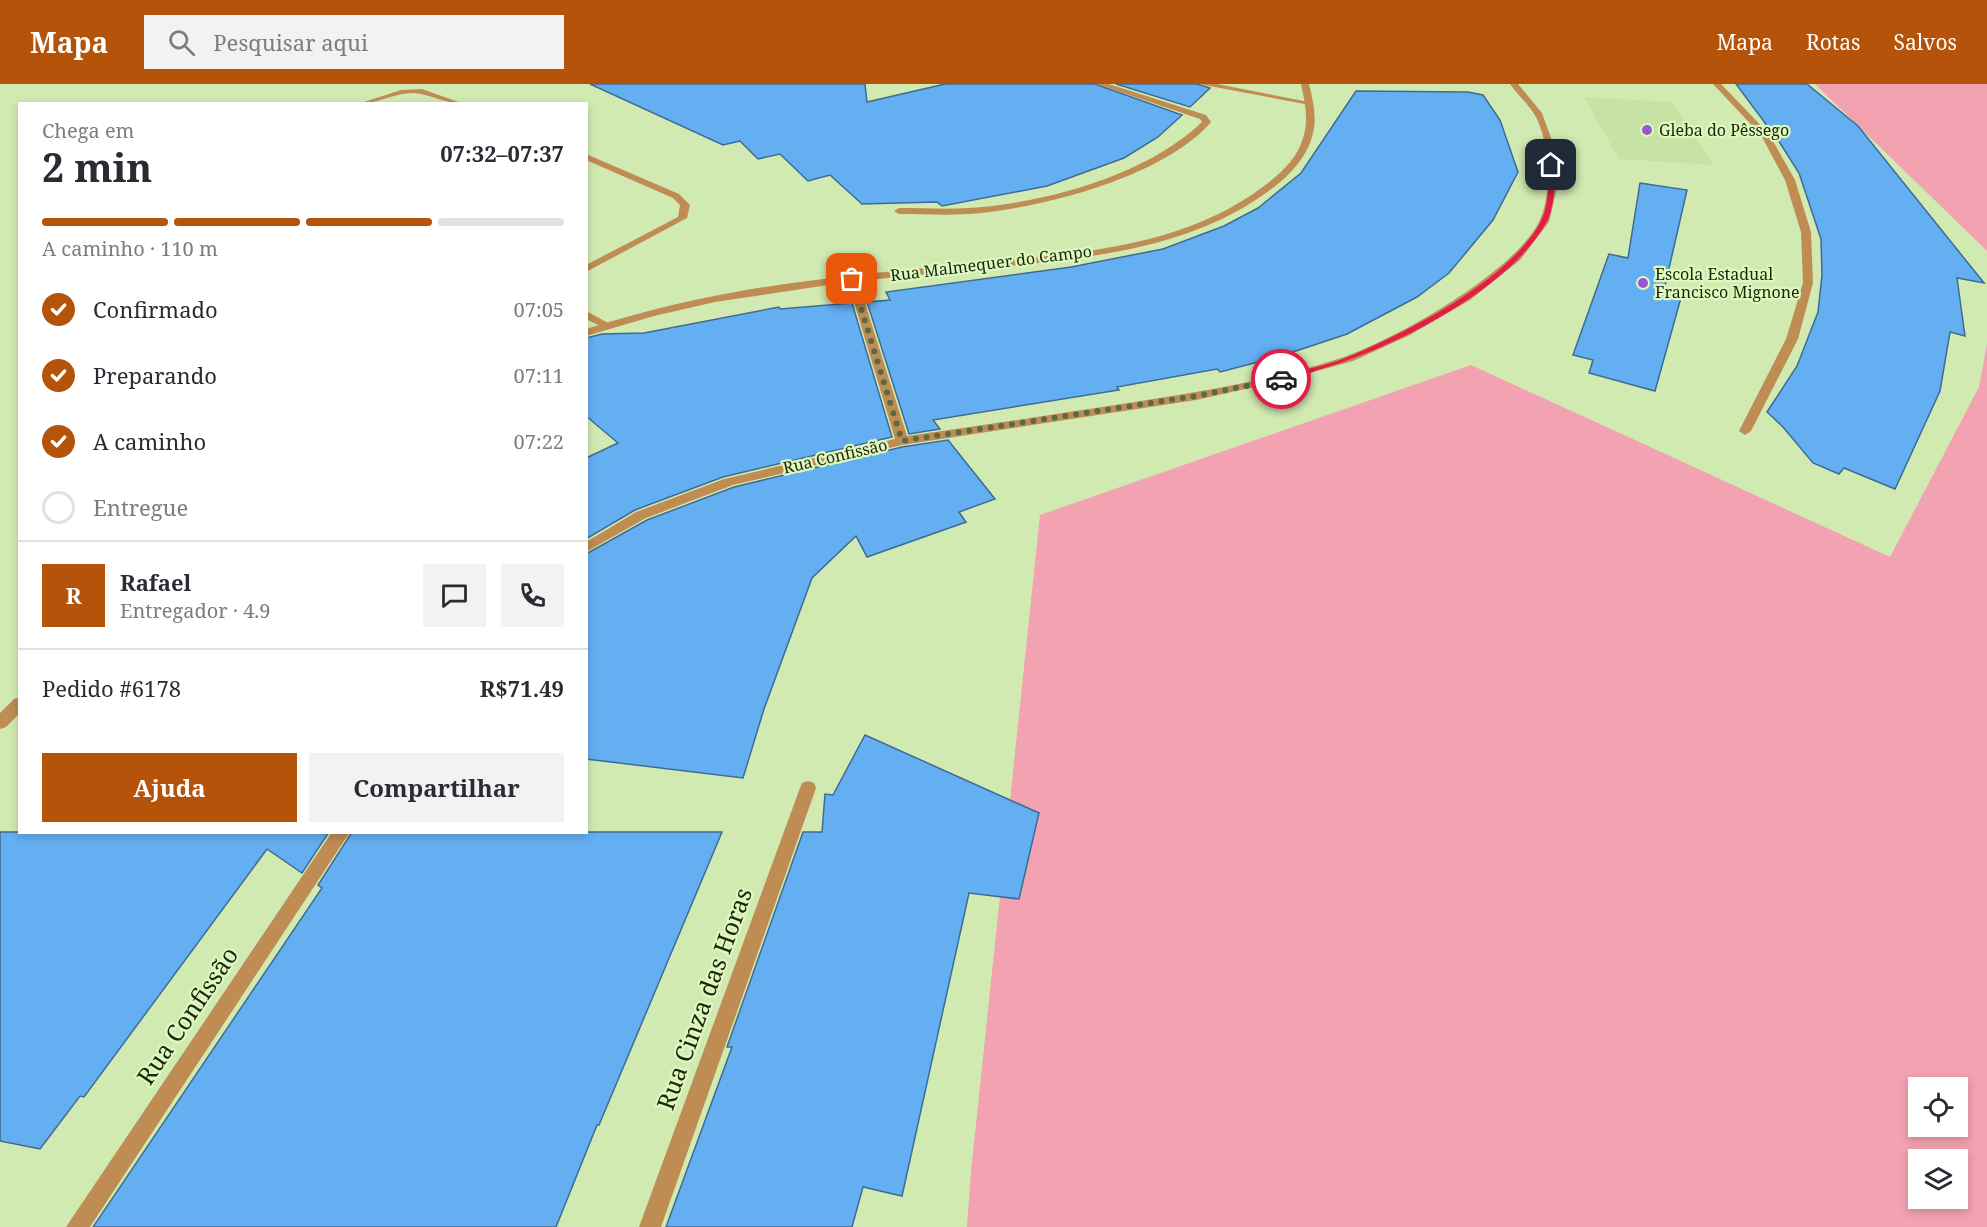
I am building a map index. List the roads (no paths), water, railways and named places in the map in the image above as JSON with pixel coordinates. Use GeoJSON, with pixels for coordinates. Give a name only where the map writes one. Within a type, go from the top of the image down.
{"type":"FeatureCollection","features":[{"type":"Feature","properties":{"kind":"street"},"geometry":{"type":"LineString","coordinates":[[899,212],[990,209],[1081,190],[1141,167],[1173,150],[1202,129],[1207,122],[1203,117],[1101,84]]}},
{"type":"Feature","properties":{"kind":"street"},"geometry":{"type":"LineString","coordinates":[[1203,84],[1310,103]]}},
{"type":"Feature","properties":{"kind":"street","name":"Rua Malmequer do Campo"},"geometry":{"type":"LineString","coordinates":[[588,332],[681,306],[725,297],[852,279],[1055,258],[1123,247],[1186,231],[1239,209],[1265,192],[1296,163],[1309,134],[1310,103],[1305,84]]}},
{"type":"Feature","properties":{"kind":"street","name":"Rua Confissão"},"geometry":{"type":"LineString","coordinates":[[588,547],[641,515],[729,482],[902,441],[1196,396],[1281,378],[1349,359],[1416,327],[1466,298],[1516,258],[1544,222],[1552,183],[1550,146],[1538,113],[1514,84]]}},
{"type":"Feature","properties":{"kind":"street"},"geometry":{"type":"LineString","coordinates":[[1717,84],[1765,134],[1790,180],[1806,232],[1808,283],[1792,339],[1745,431]]}},
{"type":"Feature","properties":{"kind":"street"},"geometry":{"type":"LineString","coordinates":[[368,102],[399,91],[416,89],[432,92],[455,102]]}},
{"type":"Feature","properties":{"kind":"street"},"geometry":{"type":"LineString","coordinates":[[588,159],[676,196],[685,205],[682,218],[588,268]]}},
{"type":"Feature","properties":{"kind":"street"},"geometry":{"type":"LineString","coordinates":[[852,279],[902,441]]}},
{"type":"Feature","properties":{"kind":"street"},"geometry":{"type":"LineString","coordinates":[[588,315],[606,326]]}},
{"type":"Feature","properties":{"kind":"street"},"geometry":{"type":"LineString","coordinates":[[0,723],[18,705]]}},
{"type":"Feature","properties":{"kind":"street","name":"Rua Cinza das Horas"},"geometry":{"type":"LineString","coordinates":[[650,1227],[808,788]]}},
{"type":"Feature","properties":{"kind":"street","name":"Rua Confissão"},"geometry":{"type":"LineString","coordinates":[[77,1227],[341,834]]}},
{"type":"Feature","properties":{"kind":"place","name":"Gleba do Pêssego"},"geometry":{"type":"Point","coordinates":[1647,130]}},
{"type":"Feature","properties":{"kind":"place","name":"Escola Estadual Francisco Mignone"},"geometry":{"type":"Point","coordinates":[1643,283]}}]}
